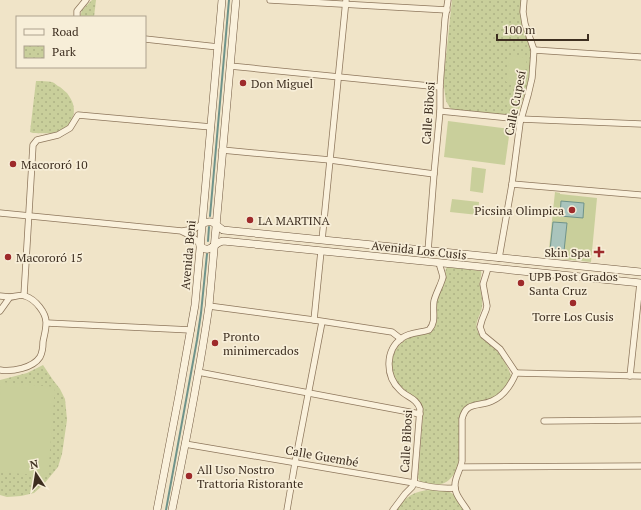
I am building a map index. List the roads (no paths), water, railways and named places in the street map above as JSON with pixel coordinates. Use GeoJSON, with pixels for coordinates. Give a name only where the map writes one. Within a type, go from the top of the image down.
{"type":"FeatureCollection","features":[{"type":"Feature","properties":{"kind":"street"},"geometry":{"type":"LineString","coordinates":[[77,16],[78,10],[86,0]]}},
{"type":"Feature","properties":{"kind":"street","name":"Avenida Beni"},"geometry":{"type":"LineString","coordinates":[[157,510],[195,305],[222,0]]}},
{"type":"Feature","properties":{"kind":"street","name":"Avenida Beni"},"geometry":{"type":"LineString","coordinates":[[172,510],[209,306],[236,0]]}},
{"type":"Feature","properties":{"kind":"street"},"geometry":{"type":"LineString","coordinates":[[270,0],[346,2],[447,10]]}},
{"type":"Feature","properties":{"kind":"street","name":"Calle Bibosi"},"geometry":{"type":"LineString","coordinates":[[428,251],[448,0]]}},
{"type":"Feature","properties":{"kind":"street","name":"Calle Cupesí"},"geometry":{"type":"LineString","coordinates":[[499,258],[512,184],[520,119],[532,78],[534,50],[525,24],[523,12],[524,0]]}},
{"type":"Feature","properties":{"kind":"street"},"geometry":{"type":"LineString","coordinates":[[322,240],[346,2]]}},
{"type":"Feature","properties":{"kind":"street"},"geometry":{"type":"LineString","coordinates":[[146,39],[218,46]]}},
{"type":"Feature","properties":{"kind":"street"},"geometry":{"type":"LineString","coordinates":[[534,50],[641,57]]}},
{"type":"Feature","properties":{"kind":"street"},"geometry":{"type":"LineString","coordinates":[[230,66],[440,87]]}},
{"type":"Feature","properties":{"kind":"street"},"geometry":{"type":"LineString","coordinates":[[440,111],[520,119],[641,124]]}},
{"type":"Feature","properties":{"kind":"street"},"geometry":{"type":"LineString","coordinates":[[24,295],[33,144],[37,140],[58,135],[70,128],[78,115],[211,127]]}},
{"type":"Feature","properties":{"kind":"street"},"geometry":{"type":"LineString","coordinates":[[222,150],[330,160],[434,174]]}},
{"type":"Feature","properties":{"kind":"street"},"geometry":{"type":"LineString","coordinates":[[512,184],[641,195]]}},
{"type":"Feature","properties":{"kind":"street"},"geometry":{"type":"LineString","coordinates":[[0,213],[182,232],[193,237],[200,245]]}},
{"type":"Feature","properties":{"kind":"street","name":"Avenida Los Cusis"},"geometry":{"type":"LineString","coordinates":[[202,224],[209,221],[216,224],[223,230],[230,231],[641,272]]}},
{"type":"Feature","properties":{"kind":"street"},"geometry":{"type":"LineString","coordinates":[[182,232],[194,229],[202,224]]}},
{"type":"Feature","properties":{"kind":"street"},"geometry":{"type":"LineString","coordinates":[[230,231],[230,242]]}},
{"type":"Feature","properties":{"kind":"street","name":"Avenida Los Cusis"},"geometry":{"type":"LineString","coordinates":[[200,245],[206,250],[223,241],[640,283]]}},
{"type":"Feature","properties":{"kind":"street"},"geometry":{"type":"LineString","coordinates":[[343,253],[344,243]]}},
{"type":"Feature","properties":{"kind":"street"},"geometry":{"type":"LineString","coordinates":[[314,320],[321,251]]}},
{"type":"Feature","properties":{"kind":"street"},"geometry":{"type":"LineString","coordinates":[[209,306],[392,332],[401,339],[410,334],[429,330],[434,317],[434,302],[443,276],[439,263]]}},
{"type":"Feature","properties":{"kind":"street"},"geometry":{"type":"LineString","coordinates":[[565,275],[566,265]]}},
{"type":"Feature","properties":{"kind":"street"},"geometry":{"type":"LineString","coordinates":[[488,268],[483,284],[487,306],[480,327],[483,335],[500,349],[516,373]]}},
{"type":"Feature","properties":{"kind":"street"},"geometry":{"type":"LineString","coordinates":[[630,376],[640,283]]}},
{"type":"Feature","properties":{"kind":"street"},"geometry":{"type":"LineString","coordinates":[[0,296],[10,297],[24,295],[31,299],[38,305],[47,323],[42,351],[37,361],[22,369],[8,371],[0,370]]}},
{"type":"Feature","properties":{"kind":"street"},"geometry":{"type":"LineString","coordinates":[[0,311],[10,297]]}},
{"type":"Feature","properties":{"kind":"street"},"geometry":{"type":"LineString","coordinates":[[286,510],[322,322]]}},
{"type":"Feature","properties":{"kind":"street"},"geometry":{"type":"LineString","coordinates":[[47,323],[191,330]]}},
{"type":"Feature","properties":{"kind":"street","name":"Calle Bibosi"},"geometry":{"type":"LineString","coordinates":[[393,510],[414,483],[420,414],[418,404],[400,391],[393,383],[389,371],[388,366],[392,352],[401,339]]}},
{"type":"Feature","properties":{"kind":"street"},"geometry":{"type":"LineString","coordinates":[[198,372],[420,414]]}},
{"type":"Feature","properties":{"kind":"street"},"geometry":{"type":"LineString","coordinates":[[516,373],[641,376]]}},
{"type":"Feature","properties":{"kind":"street"},"geometry":{"type":"LineString","coordinates":[[467,510],[456,493],[455,488],[456,478],[461,467],[463,453],[462,419],[464,412],[466,408],[472,405],[484,404],[499,397],[505,392],[516,373]]}},
{"type":"Feature","properties":{"kind":"street"},"geometry":{"type":"LineString","coordinates":[[544,421],[641,420]]}},
{"type":"Feature","properties":{"kind":"street","name":"Calle Guembé"},"geometry":{"type":"LineString","coordinates":[[185,444],[295,462],[424,486],[445,489],[455,488]]}},
{"type":"Feature","properties":{"kind":"street"},"geometry":{"type":"LineString","coordinates":[[461,467],[641,466]]}},
{"type":"Feature","properties":{"kind":"water","name":"Picsina Olimpica"},"geometry":{"type":"Polygon","coordinates":[[[561,201],[584,203],[583,218],[560,216],[561,201]]]}},
{"type":"Feature","properties":{"kind":"water"},"geometry":{"type":"Polygon","coordinates":[[[553,222],[567,223],[564,251],[550,250],[553,222]]]}},
{"type":"Feature","properties":{"kind":"waterway"},"geometry":{"type":"LineString","coordinates":[[210,216],[229,0]]}},
{"type":"Feature","properties":{"kind":"waterway"},"geometry":{"type":"LineString","coordinates":[[208,241],[209,227]]}},
{"type":"Feature","properties":{"kind":"waterway"},"geometry":{"type":"LineString","coordinates":[[166,510],[197,340],[207,254]]}},
{"type":"Feature","properties":{"kind":"place","name":"Don Miguel"},"geometry":{"type":"Point","coordinates":[243,83]}},
{"type":"Feature","properties":{"kind":"place","name":"Macororó 10"},"geometry":{"type":"Point","coordinates":[13,164]}},
{"type":"Feature","properties":{"kind":"place","name":"Picsina Olimpica"},"geometry":{"type":"Point","coordinates":[572,210]}},
{"type":"Feature","properties":{"kind":"place","name":"LA MARTINA"},"geometry":{"type":"Point","coordinates":[250,220]}},
{"type":"Feature","properties":{"kind":"place","name":"Skin Spa"},"geometry":{"type":"Point","coordinates":[599,252]}},
{"type":"Feature","properties":{"kind":"place","name":"Macororó 15"},"geometry":{"type":"Point","coordinates":[8,257]}},
{"type":"Feature","properties":{"kind":"place","name":"UPB Post Grados Santa Cruz"},"geometry":{"type":"Point","coordinates":[521,283]}},
{"type":"Feature","properties":{"kind":"place","name":"Torre Los Cusis"},"geometry":{"type":"Point","coordinates":[573,303]}},
{"type":"Feature","properties":{"kind":"place","name":"Pronto minimercados"},"geometry":{"type":"Point","coordinates":[215,343]}},
{"type":"Feature","properties":{"kind":"place","name":"All Uso Nostro Trattoria Ristorante"},"geometry":{"type":"Point","coordinates":[189,476]}}]}
